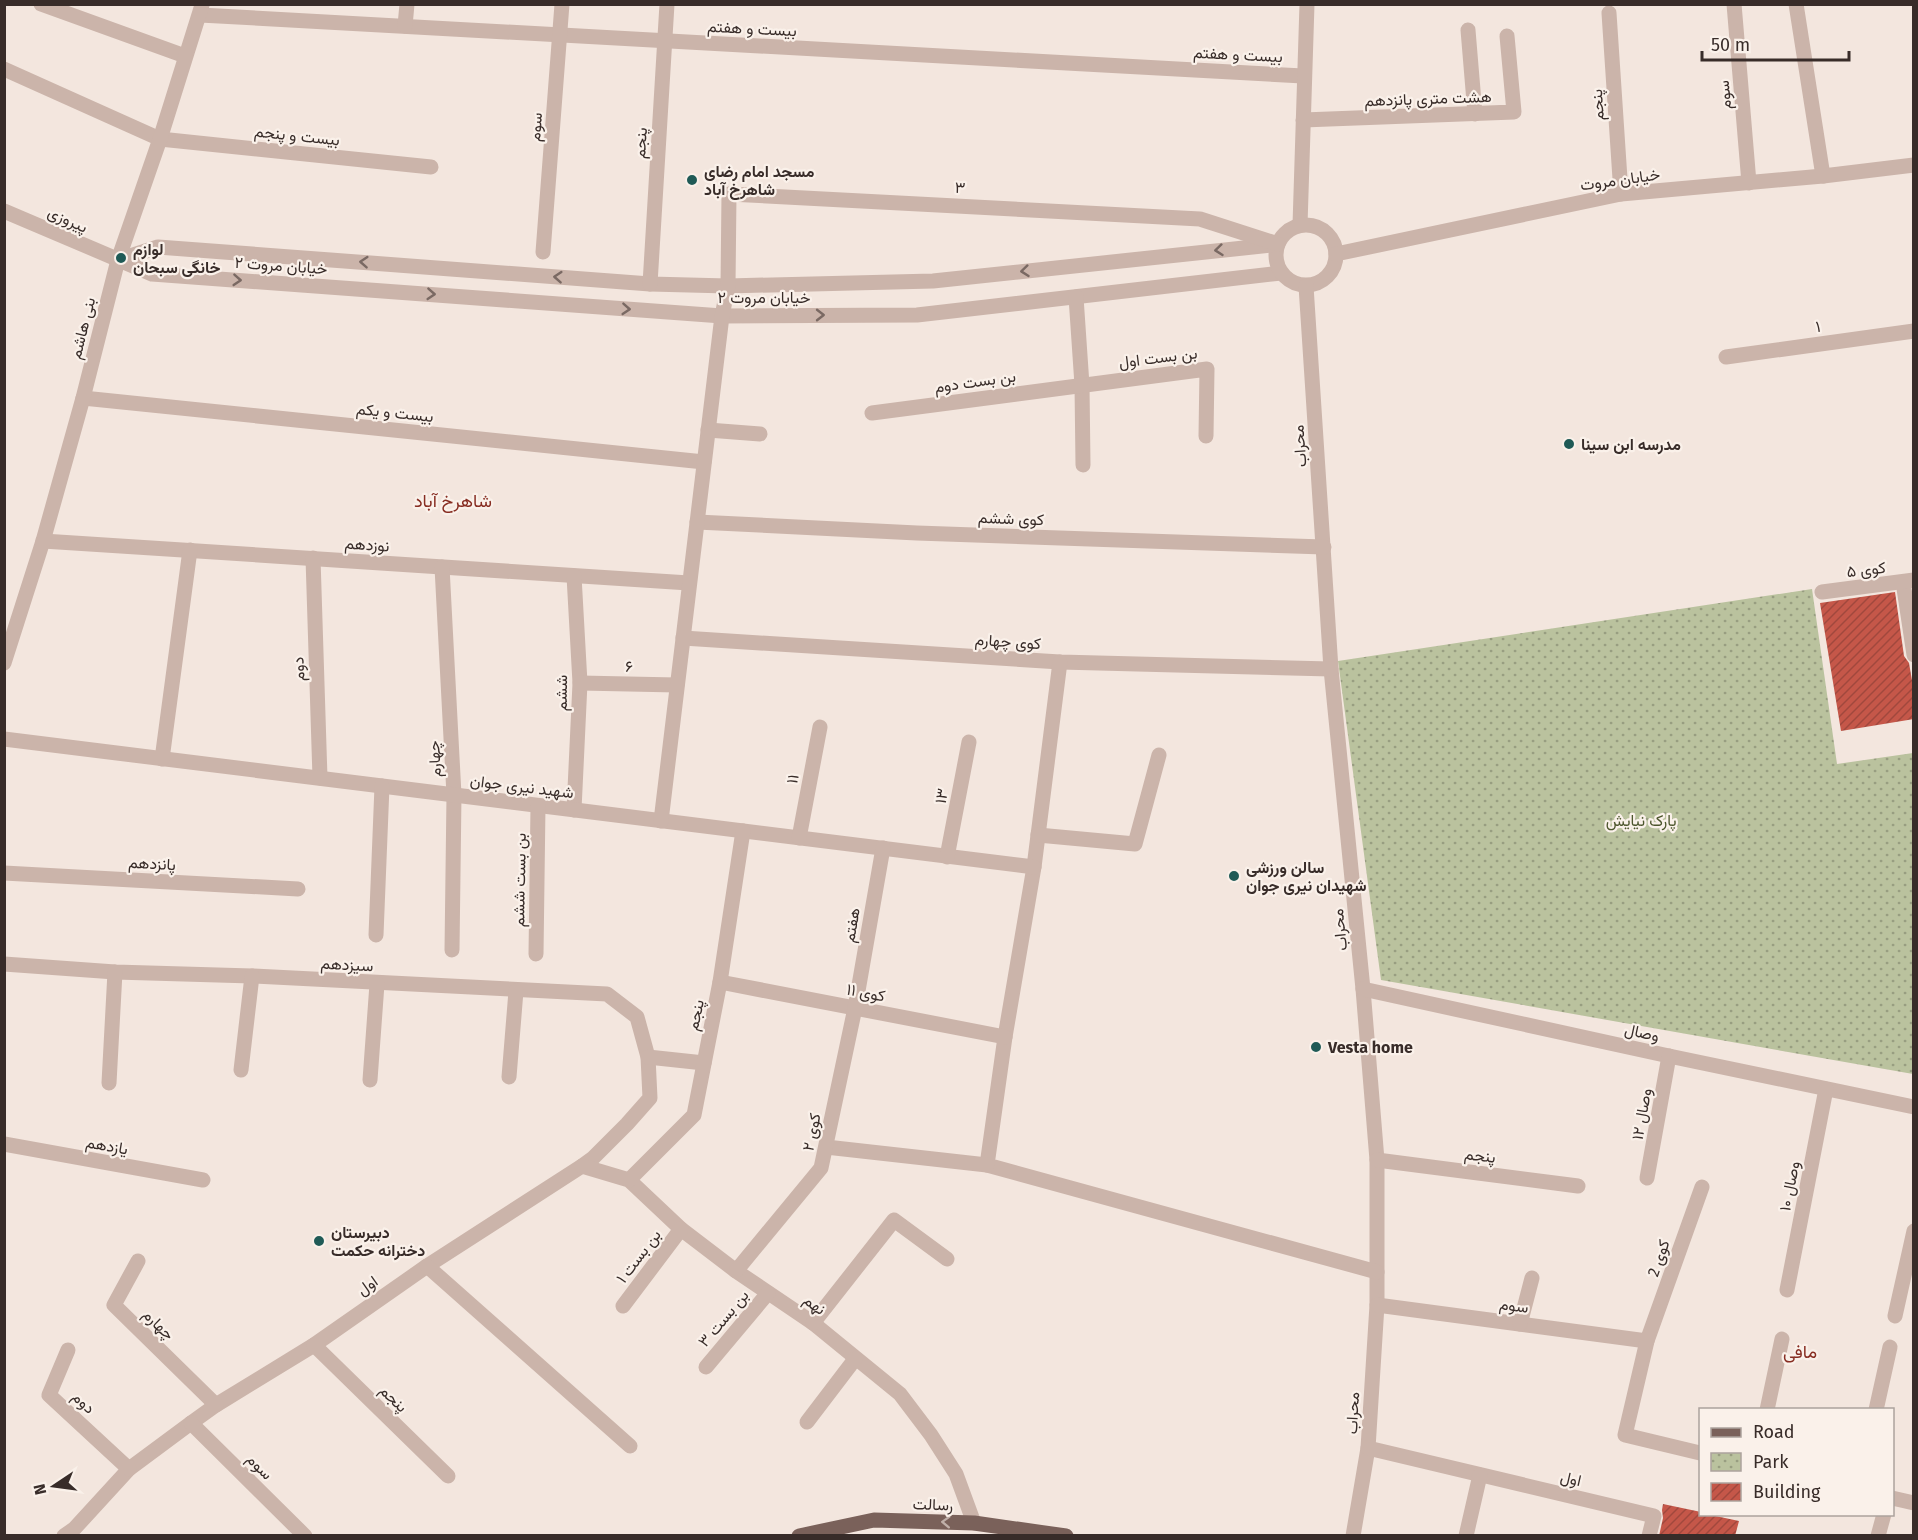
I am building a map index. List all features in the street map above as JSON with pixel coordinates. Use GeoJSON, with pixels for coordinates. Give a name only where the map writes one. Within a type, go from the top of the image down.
{"type":"FeatureCollection","features":[{"type":"Feature","properties":{"kind":"main road","name":"رسالت"},"geometry":{"type":"LineString","coordinates":[[799,1536],[874,1520],[974,1523],[1066,1536]]}},
{"type":"Feature","properties":{"kind":"street"},"geometry":{"type":"LineString","coordinates":[[41,4],[185,56]]}},
{"type":"Feature","properties":{"kind":"street"},"geometry":{"type":"LineString","coordinates":[[405,26],[407,4]]}},
{"type":"Feature","properties":{"kind":"street","name":"سوم"},"geometry":{"type":"LineString","coordinates":[[543,252],[562,4]]}},
{"type":"Feature","properties":{"kind":"street","name":"پنجم"},"geometry":{"type":"LineString","coordinates":[[650,284],[667,4]]}},
{"type":"Feature","properties":{"kind":"street"},"geometry":{"type":"LineString","coordinates":[[1300,225],[1307,4]]}},
{"type":"Feature","properties":{"kind":"street","name":"سوم"},"geometry":{"type":"LineString","coordinates":[[1734,4],[1749,183]]}},
{"type":"Feature","properties":{"kind":"street"},"geometry":{"type":"LineString","coordinates":[[1796,4],[1823,176]]}},
{"type":"Feature","properties":{"kind":"street","name":"بنی هاشم"},"geometry":{"type":"LineString","coordinates":[[4,663],[43,541],[118,260],[201,10]]}},
{"type":"Feature","properties":{"kind":"street","name":"بیست و هفتم"},"geometry":{"type":"LineString","coordinates":[[201,10],[405,26],[1303,76]]}},
{"type":"Feature","properties":{"kind":"street","name":"پنجم"},"geometry":{"type":"LineString","coordinates":[[1609,13],[1622,194]]}},
{"type":"Feature","properties":{"kind":"street"},"geometry":{"type":"LineString","coordinates":[[1468,30],[1475,114]]}},
{"type":"Feature","properties":{"kind":"street","name":"هشت متری پانزدهم"},"geometry":{"type":"LineString","coordinates":[[1303,120],[1514,112],[1507,36]]}},
{"type":"Feature","properties":{"kind":"street","name":"بیست و پنجم"},"geometry":{"type":"LineString","coordinates":[[4,69],[160,139],[431,167]]}},
{"type":"Feature","properties":{"kind":"street","name":"خیابان مروت"},"geometry":{"type":"LineString","coordinates":[[1336,254],[1622,194],[1823,176],[1914,165]]}},
{"type":"Feature","properties":{"kind":"street","name":"۳"},"geometry":{"type":"LineString","coordinates":[[728,286],[729,194],[1200,219],[1278,244]]}},
{"type":"Feature","properties":{"kind":"street","name":"پیروزی"},"geometry":{"type":"LineString","coordinates":[[4,211],[118,260]]}},
{"type":"Feature","properties":{"kind":"street"},"geometry":{"type":"LineString","coordinates":[[1300,225],[1311,225],[1328,235],[1334,244],[1336,254],[1331,272],[1324,279],[1306,286],[1288,280],[1281,273],[1275,254],[1283,236],[1300,225]]}},
{"type":"Feature","properties":{"kind":"street","name":"خیابان مروت ۲"},"geometry":{"type":"LineString","coordinates":[[118,260],[158,247],[650,284],[728,286],[933,281],[1278,244]]}},
{"type":"Feature","properties":{"kind":"street","name":"خیابان مروت ۲"},"geometry":{"type":"LineString","coordinates":[[118,260],[152,274],[722,316],[917,315],[1281,273]]}},
{"type":"Feature","properties":{"kind":"street"},"geometry":{"type":"LineString","coordinates":[[661,821],[722,316],[728,286]]}},
{"type":"Feature","properties":{"kind":"street","name":"محراب"},"geometry":{"type":"LineString","coordinates":[[1306,286],[1330,669],[1363,989],[1377,1160],[1377,1305],[1368,1448],[1353,1536]]}},
{"type":"Feature","properties":{"kind":"street"},"geometry":{"type":"LineString","coordinates":[[1076,297],[1082,385],[1083,465]]}},
{"type":"Feature","properties":{"kind":"street","name":"۱"},"geometry":{"type":"LineString","coordinates":[[1726,357],[1914,331]]}},
{"type":"Feature","properties":{"kind":"street","name":"بن بست اول"},"geometry":{"type":"LineString","coordinates":[[1082,385],[1207,369],[1206,436]]}},
{"type":"Feature","properties":{"kind":"street","name":"بن بست دوم"},"geometry":{"type":"LineString","coordinates":[[872,413],[1082,385]]}},
{"type":"Feature","properties":{"kind":"street","name":"بیست و یکم"},"geometry":{"type":"LineString","coordinates":[[83,398],[704,462]]}},
{"type":"Feature","properties":{"kind":"street"},"geometry":{"type":"LineString","coordinates":[[708,430],[760,434]]}},
{"type":"Feature","properties":{"kind":"street","name":"کوی ششم"},"geometry":{"type":"LineString","coordinates":[[697,522],[917,533],[1324,547]]}},
{"type":"Feature","properties":{"kind":"street","name":"نوزدهم"},"geometry":{"type":"LineString","coordinates":[[43,541],[689,583]]}},
{"type":"Feature","properties":{"kind":"street"},"geometry":{"type":"LineString","coordinates":[[162,759],[190,550]]}},
{"type":"Feature","properties":{"kind":"street","name":"دوم"},"geometry":{"type":"LineString","coordinates":[[312,558],[320,778]]}},
{"type":"Feature","properties":{"kind":"street","name":"چهارم"},"geometry":{"type":"LineString","coordinates":[[442,567],[454,795],[452,950]]}},
{"type":"Feature","properties":{"kind":"street","name":"ششم"},"geometry":{"type":"LineString","coordinates":[[574,576],[580,683],[574,810]]}},
{"type":"Feature","properties":{"kind":"street"},"geometry":{"type":"LineString","coordinates":[[1908,581],[1914,655]]}},
{"type":"Feature","properties":{"kind":"street","name":"کوی ۵"},"geometry":{"type":"LineString","coordinates":[[1822,592],[1908,581]]}},
{"type":"Feature","properties":{"kind":"street","name":"کوی چهارم"},"geometry":{"type":"LineString","coordinates":[[683,638],[1060,662],[1330,669]]}},
{"type":"Feature","properties":{"kind":"street"},"geometry":{"type":"LineString","coordinates":[[987,1165],[1005,1037],[1034,867],[1060,662]]}},
{"type":"Feature","properties":{"kind":"street","name":"۶"},"geometry":{"type":"LineString","coordinates":[[580,683],[677,685]]}},
{"type":"Feature","properties":{"kind":"street","name":"۱۱"},"geometry":{"type":"LineString","coordinates":[[800,838],[820,727]]}},
{"type":"Feature","properties":{"kind":"street","name":"شهید نیری جوان"},"geometry":{"type":"LineString","coordinates":[[4,739],[1034,867]]}},
{"type":"Feature","properties":{"kind":"street","name":"۱۳"},"geometry":{"type":"LineString","coordinates":[[948,857],[969,742]]}},
{"type":"Feature","properties":{"kind":"street"},"geometry":{"type":"LineString","coordinates":[[1038,835],[1135,844],[1159,756]]}},
{"type":"Feature","properties":{"kind":"street"},"geometry":{"type":"LineString","coordinates":[[376,935],[382,786]]}},
{"type":"Feature","properties":{"kind":"street","name":"بن بست ششم"},"geometry":{"type":"LineString","coordinates":[[536,954],[538,806]]}},
{"type":"Feature","properties":{"kind":"street","name":"پنجم"},"geometry":{"type":"LineString","coordinates":[[629,1180],[694,1115],[720,982],[743,831]]}},
{"type":"Feature","properties":{"kind":"street","name":"هفتم"},"geometry":{"type":"LineString","coordinates":[[855,1008],[883,848]]}},
{"type":"Feature","properties":{"kind":"street","name":"پانزدهم"},"geometry":{"type":"LineString","coordinates":[[4,873],[297,889]]}},
{"type":"Feature","properties":{"kind":"street","name":"سیزدهم"},"geometry":{"type":"LineString","coordinates":[[4,964],[115,972],[252,976],[607,994],[637,1017],[648,1057]]}},
{"type":"Feature","properties":{"kind":"street"},"geometry":{"type":"LineString","coordinates":[[109,1083],[115,972]]}},
{"type":"Feature","properties":{"kind":"street"},"geometry":{"type":"LineString","coordinates":[[241,1070],[252,976]]}},
{"type":"Feature","properties":{"kind":"street","name":"کوی ۱۱"},"geometry":{"type":"LineString","coordinates":[[720,982],[1005,1037]]}},
{"type":"Feature","properties":{"kind":"street"},"geometry":{"type":"LineString","coordinates":[[370,1080],[377,984]]}},
{"type":"Feature","properties":{"kind":"street","name":"وصال"},"geometry":{"type":"LineString","coordinates":[[1363,989],[1914,1107]]}},
{"type":"Feature","properties":{"kind":"street"},"geometry":{"type":"LineString","coordinates":[[509,1077],[516,991]]}},
{"type":"Feature","properties":{"kind":"street","name":"کوی ۲"},"geometry":{"type":"LineString","coordinates":[[736,1271],[821,1168],[855,1008]]}},
{"type":"Feature","properties":{"kind":"street","name":"وصال ۱۲"},"geometry":{"type":"LineString","coordinates":[[1647,1178],[1669,1056]]}},
{"type":"Feature","properties":{"kind":"street"},"geometry":{"type":"LineString","coordinates":[[648,1057],[704,1063]]}},
{"type":"Feature","properties":{"kind":"street","name":"اول"},"geometry":{"type":"LineString","coordinates":[[74,1533],[129,1469],[190,1423],[314,1345],[427,1266],[593,1158],[650,1098],[648,1057]]}},
{"type":"Feature","properties":{"kind":"street","name":"وصال ۱۰"},"geometry":{"type":"LineString","coordinates":[[1787,1290],[1826,1089]]}},
{"type":"Feature","properties":{"kind":"street","name":"یازدهم"},"geometry":{"type":"LineString","coordinates":[[4,1143],[203,1180]]}},
{"type":"Feature","properties":{"kind":"street"},"geometry":{"type":"LineString","coordinates":[[826,1147],[987,1165],[1377,1272]]}},
{"type":"Feature","properties":{"kind":"street","name":"پنجم"},"geometry":{"type":"LineString","coordinates":[[1377,1160],[1578,1186]]}},
{"type":"Feature","properties":{"kind":"street","name":"نهم"},"geometry":{"type":"LineString","coordinates":[[582,1166],[629,1180],[681,1229],[736,1271],[813,1323],[900,1395],[932,1435],[956,1474],[974,1523]]}},
{"type":"Feature","properties":{"kind":"street","name":"کوی 2"},"geometry":{"type":"LineString","coordinates":[[1699,1453],[1625,1435],[1647,1341],[1702,1187]]}},
{"type":"Feature","properties":{"kind":"street"},"geometry":{"type":"LineString","coordinates":[[813,1323],[894,1220],[947,1259]]}},
{"type":"Feature","properties":{"kind":"street","name":"بن بست ۱"},"geometry":{"type":"LineString","coordinates":[[623,1306],[681,1229]]}},
{"type":"Feature","properties":{"kind":"street"},"geometry":{"type":"LineString","coordinates":[[1894,1316],[1914,1231]]}},
{"type":"Feature","properties":{"kind":"street","name":"چهارم"},"geometry":{"type":"LineString","coordinates":[[138,1261],[114,1305],[216,1405]]}},
{"type":"Feature","properties":{"kind":"street"},"geometry":{"type":"LineString","coordinates":[[427,1266],[630,1446]]}},
{"type":"Feature","properties":{"kind":"street"},"geometry":{"type":"LineString","coordinates":[[1520,1324],[1532,1278]]}},
{"type":"Feature","properties":{"kind":"street","name":"بن بست ۳"},"geometry":{"type":"LineString","coordinates":[[706,1367],[768,1293]]}},
{"type":"Feature","properties":{"kind":"street","name":"سوم"},"geometry":{"type":"LineString","coordinates":[[1377,1305],[1647,1341]]}},
{"type":"Feature","properties":{"kind":"street"},"geometry":{"type":"LineString","coordinates":[[1767,1408],[1782,1339]]}},
{"type":"Feature","properties":{"kind":"street","name":"پنجم"},"geometry":{"type":"LineString","coordinates":[[314,1345],[448,1476]]}},
{"type":"Feature","properties":{"kind":"street"},"geometry":{"type":"LineString","coordinates":[[1876,1408],[1890,1347]]}},
{"type":"Feature","properties":{"kind":"street","name":"دوم"},"geometry":{"type":"LineString","coordinates":[[68,1350],[49,1395],[129,1469]]}},
{"type":"Feature","properties":{"kind":"street"},"geometry":{"type":"LineString","coordinates":[[807,1422],[855,1359]]}},
{"type":"Feature","properties":{"kind":"street","name":"سوم"},"geometry":{"type":"LineString","coordinates":[[190,1423],[305,1536]]}},
{"type":"Feature","properties":{"kind":"street","name":"اول"},"geometry":{"type":"LineString","coordinates":[[1368,1448],[1654,1516],[1649,1536]]}},
{"type":"Feature","properties":{"kind":"street"},"geometry":{"type":"LineString","coordinates":[[1466,1536],[1480,1475]]}},
{"type":"Feature","properties":{"kind":"street"},"geometry":{"type":"LineString","coordinates":[[1894,1498],[1914,1503]]}},
{"type":"Feature","properties":{"kind":"street"},"geometry":{"type":"LineString","coordinates":[[1878,1536],[1884,1516]]}},
{"type":"Feature","properties":{"kind":"green space","name":"پارک نیایش"},"geometry":{"type":"Polygon","coordinates":[[[1812,589],[1837,764],[1913,753],[1913,1074],[1381,980],[1338,661],[1812,589]]]}},
{"type":"Feature","properties":{"kind":"building"},"geometry":{"type":"Polygon","coordinates":[[[1895,592],[1904,656],[1909,663],[1914,692],[1914,719],[1841,731],[1820,603],[1895,592]]]}},
{"type":"Feature","properties":{"kind":"building"},"geometry":{"type":"Polygon","coordinates":[[[1663,1504],[1699,1512],[1699,1516],[1716,1516],[1739,1521],[1735,1536],[1659,1536],[1663,1518],[1663,1504]]]}},
{"type":"Feature","properties":{"kind":"place","name":"مسجد امام رضای شاهرخ آباد"},"geometry":{"type":"Point","coordinates":[692,180]}},
{"type":"Feature","properties":{"kind":"place","name":"لوازم خانگی سبحان"},"geometry":{"type":"Point","coordinates":[121,258]}},
{"type":"Feature","properties":{"kind":"place","name":"مدرسه ابن سینا"},"geometry":{"type":"Point","coordinates":[1569,444]}},
{"type":"Feature","properties":{"kind":"place","name":"سالن ورزشی شهیدان نیری جوان"},"geometry":{"type":"Point","coordinates":[1234,876]}},
{"type":"Feature","properties":{"kind":"place","name":"Vesta home"},"geometry":{"type":"Point","coordinates":[1316,1047]}},
{"type":"Feature","properties":{"kind":"place","name":"دبیرستان دخترانه حکمت"},"geometry":{"type":"Point","coordinates":[319,1241]}},
{"type":"Feature","properties":{"kind":"district","name":"شاهرخ آباد"},"geometry":{"type":"Point","coordinates":[453,501]}},
{"type":"Feature","properties":{"kind":"district","name":"مافی"},"geometry":{"type":"Point","coordinates":[1800,1352]}}]}
